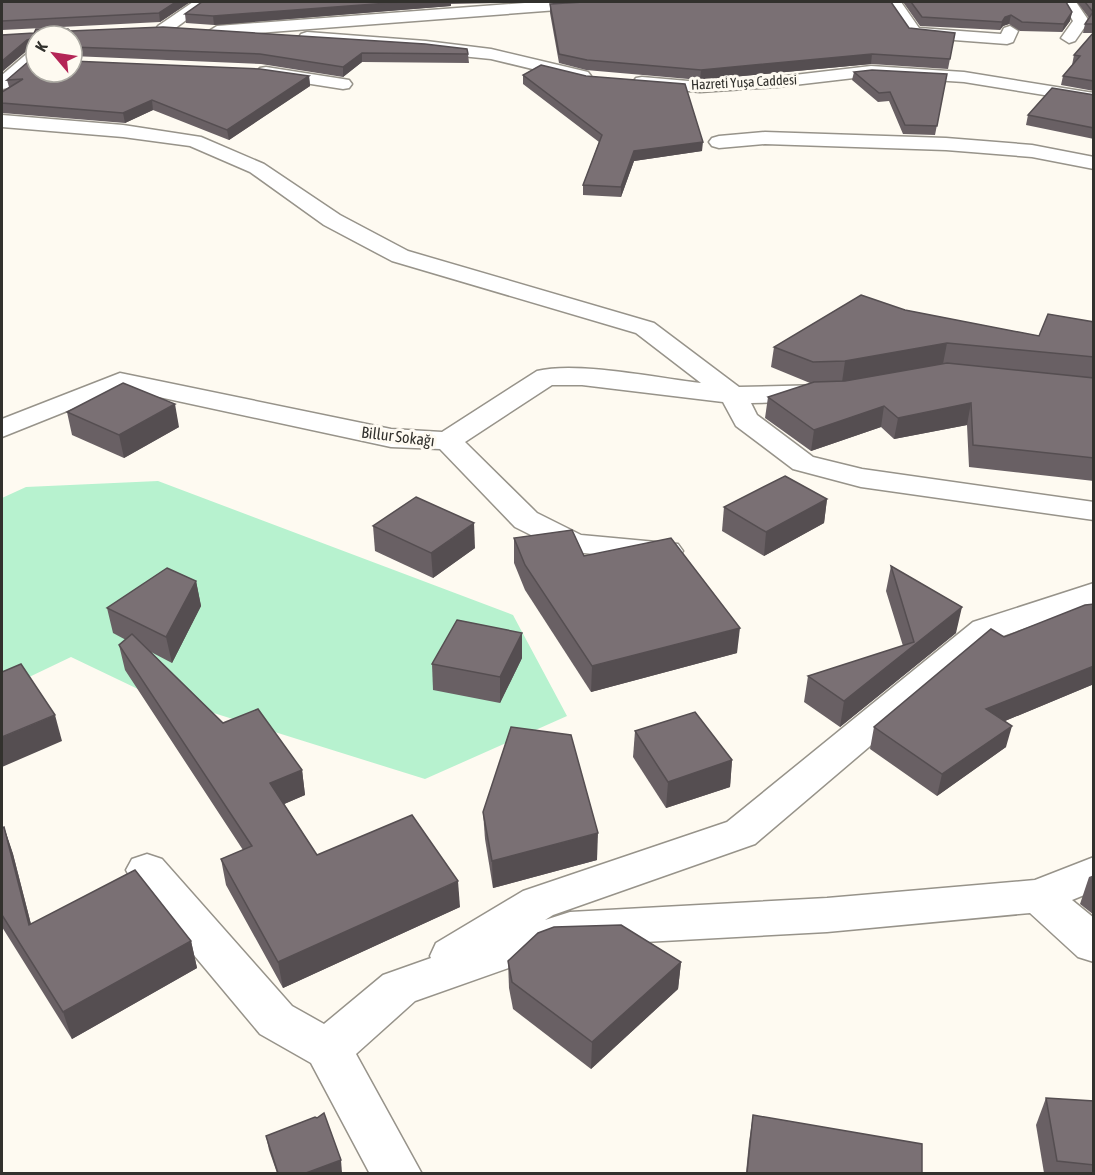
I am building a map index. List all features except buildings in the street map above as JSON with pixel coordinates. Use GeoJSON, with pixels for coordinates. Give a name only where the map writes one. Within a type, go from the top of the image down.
{"type":"FeatureCollection","features":[{"type":"Feature","properties":{"kind":"street"},"geometry":{"type":"LineString","coordinates":[[200,2],[158,29],[426,46],[491,54],[597,78]]}},
{"type":"Feature","properties":{"kind":"street"},"geometry":{"type":"LineString","coordinates":[[408,18],[414,2]]}},
{"type":"Feature","properties":{"kind":"street"},"geometry":{"type":"LineString","coordinates":[[894,2],[915,32],[1007,39],[1010,31]]}},
{"type":"Feature","properties":{"kind":"street"},"geometry":{"type":"LineString","coordinates":[[1069,2],[1081,21],[1069,38]]}},
{"type":"Feature","properties":{"kind":"street"},"geometry":{"type":"LineString","coordinates":[[217,31],[408,18],[499,8],[584,4]]}},
{"type":"Feature","properties":{"kind":"street"},"geometry":{"type":"LineString","coordinates":[[2,84],[24,68]]}},
{"type":"Feature","properties":{"kind":"street"},"geometry":{"type":"LineString","coordinates":[[250,70],[344,84]]}},
{"type":"Feature","properties":{"kind":"street","name":"Hazreti Yuşa Caddesi"},"geometry":{"type":"LineString","coordinates":[[620,80],[700,87],[777,82],[871,71],[964,77],[1094,98]]}},
{"type":"Feature","properties":{"kind":"street"},"geometry":{"type":"LineString","coordinates":[[2,121],[123,131],[194,141],[257,168],[332,220],[400,256],[645,328],[733,395],[746,420],[803,463],[861,478],[1094,511]]}},
{"type":"Feature","properties":{"kind":"street"},"geometry":{"type":"LineString","coordinates":[[719,142],[765,138],[946,144],[1032,151],[1094,163]]}},
{"type":"Feature","properties":{"kind":"street","name":"Billur Sokağı"},"geometry":{"type":"LineString","coordinates":[[2,429],[120,381],[391,438],[448,441],[546,377],[582,377],[733,395],[853,390]]}},
{"type":"Feature","properties":{"kind":"street"},"geometry":{"type":"LineString","coordinates":[[448,441],[526,520],[574,544],[667,551]]}},
{"type":"Feature","properties":{"kind":"street"},"geometry":{"type":"LineString","coordinates":[[328,1049],[399,988],[538,903],[741,833],[985,630],[1094,593]]}},
{"type":"Feature","properties":{"kind":"street"},"geometry":{"type":"LineString","coordinates":[[147,870],[276,1020],[328,1049],[397,1173]]}},
{"type":"Feature","properties":{"kind":"street"},"geometry":{"type":"LineString","coordinates":[[399,988],[570,929],[827,915],[1039,896],[1094,873]]}},
{"type":"Feature","properties":{"kind":"street"},"geometry":{"type":"LineString","coordinates":[[1039,896],[1094,944]]}},
{"type":"Feature","properties":{"kind":"green space"},"geometry":{"type":"Polygon","coordinates":[[[158,481],[513,615],[567,716],[425,779],[140,690],[71,657],[2,690],[2,498],[26,487],[158,481]]]}}]}
